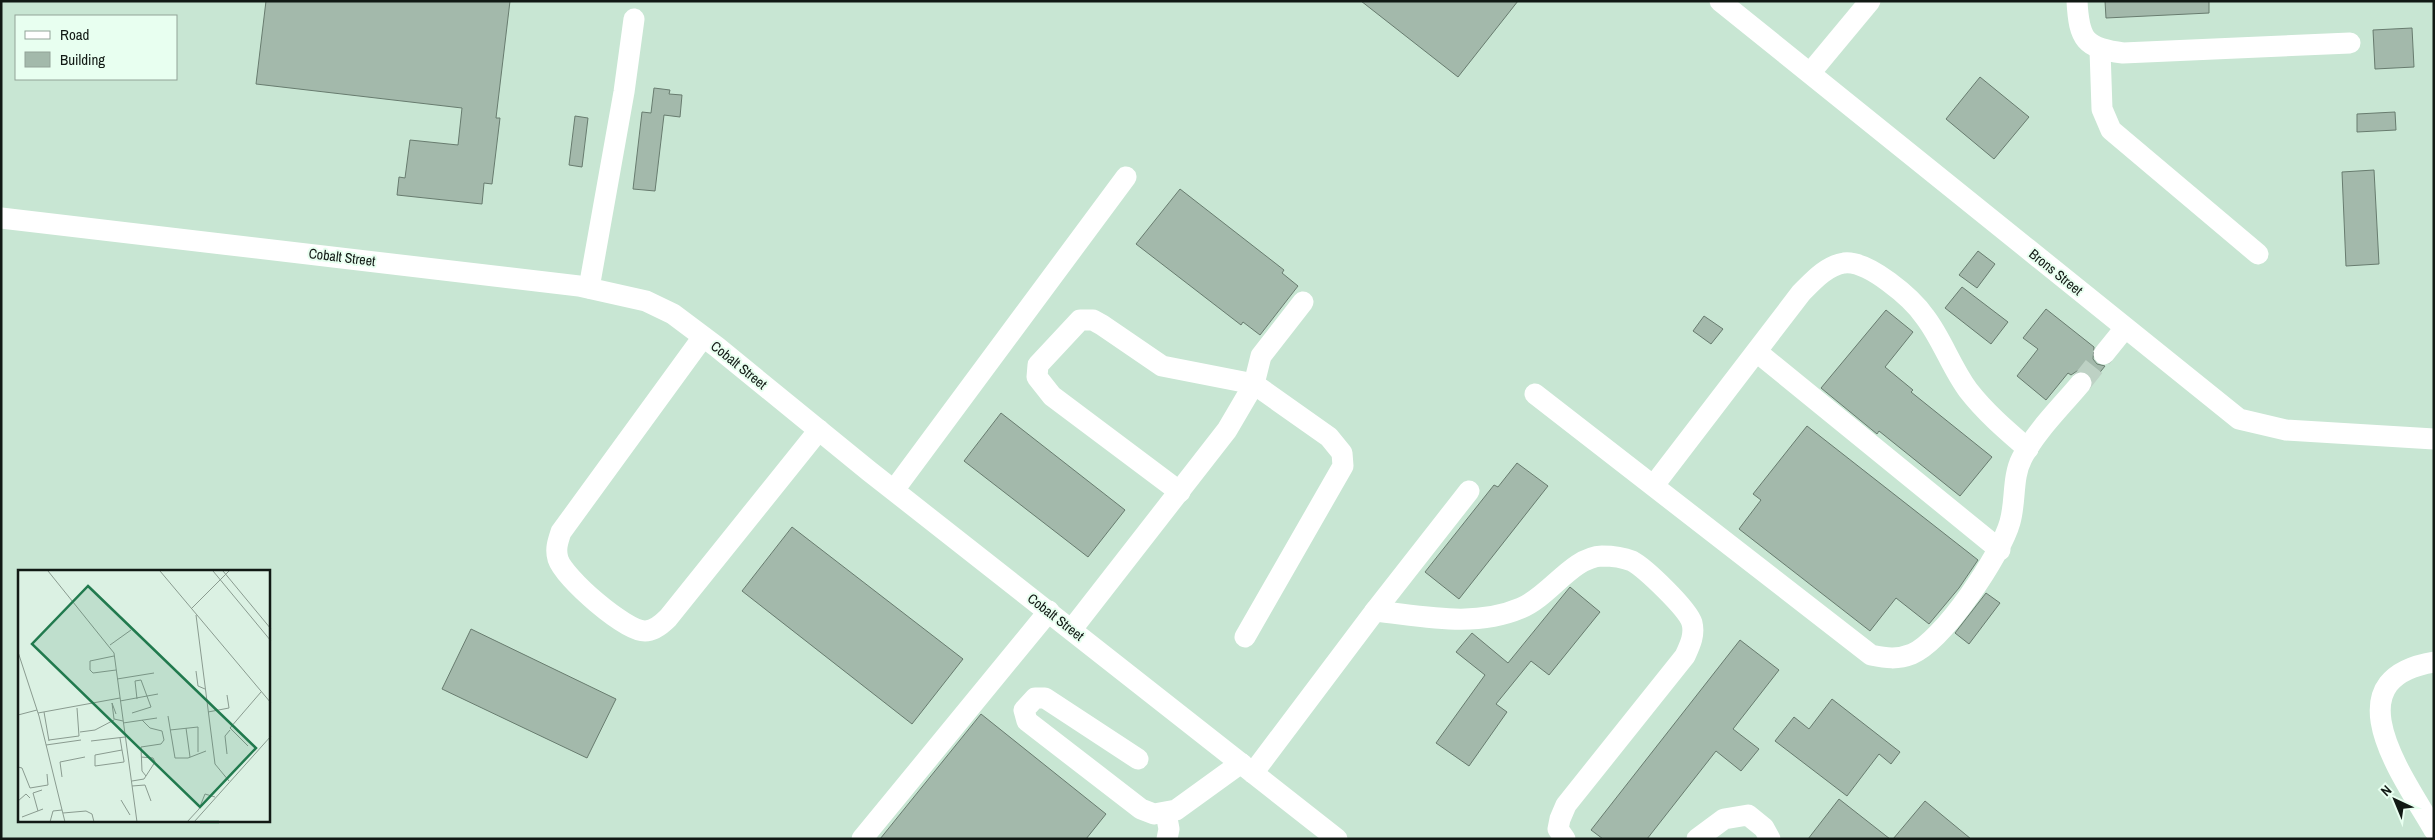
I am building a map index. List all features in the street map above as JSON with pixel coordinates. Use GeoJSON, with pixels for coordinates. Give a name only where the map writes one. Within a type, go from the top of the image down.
{"type":"FeatureCollection","features":[{"type":"Feature","properties":{"kind":"street","name":"Brons Street"},"geometry":{"type":"LineString","coordinates":[[1720,1],[1811,72],[2239,419],[2286,430],[2434,439]]}},
{"type":"Feature","properties":{"kind":"street"},"geometry":{"type":"LineString","coordinates":[[1811,72],[1870,1]]}},
{"type":"Feature","properties":{"kind":"street"},"geometry":{"type":"LineString","coordinates":[[2077,1],[2078,21],[2083,36],[2090,44],[2100,50],[2123,54],[2350,43]]}},
{"type":"Feature","properties":{"kind":"street"},"geometry":{"type":"LineString","coordinates":[[589,288],[624,92],[634,19]]}},
{"type":"Feature","properties":{"kind":"street"},"geometry":{"type":"LineString","coordinates":[[2100,50],[2102,109],[2111,130],[2258,254]]}},
{"type":"Feature","properties":{"kind":"street"},"geometry":{"type":"LineString","coordinates":[[894,490],[1126,177]]}},
{"type":"Feature","properties":{"kind":"street","name":"Cobalt Street"},"geometry":{"type":"LineString","coordinates":[[1,218],[589,288],[646,302],[673,314],[1338,839]]}},
{"type":"Feature","properties":{"kind":"street"},"geometry":{"type":"LineString","coordinates":[[1654,485],[1801,293],[1816,278],[1832,267],[1846,263],[1863,267],[1888,282],[1916,304],[1927,318],[1967,388],[1994,421],[2028,449]]}},
{"type":"Feature","properties":{"kind":"street"},"geometry":{"type":"LineString","coordinates":[[1072,629],[1227,430],[1254,384],[1262,356],[1303,302]]}},
{"type":"Feature","properties":{"kind":"street"},"geometry":{"type":"LineString","coordinates":[[1180,492],[1052,396],[1037,377],[1038,365],[1076,324],[1085,319],[1094,320],[1162,366],[1254,384],[1329,437],[1342,453],[1343,466],[1245,637]]}},
{"type":"Feature","properties":{"kind":"street"},"geometry":{"type":"LineString","coordinates":[[2104,354],[2125,328]]}},
{"type":"Feature","properties":{"kind":"street"},"geometry":{"type":"LineString","coordinates":[[703,337],[561,532],[557,545],[558,559],[567,574],[616,617],[632,628],[646,631],[657,627],[668,618],[819,430]]}},
{"type":"Feature","properties":{"kind":"street"},"geometry":{"type":"LineString","coordinates":[[1757,352],[2000,550]]}},
{"type":"Feature","properties":{"kind":"street"},"geometry":{"type":"LineString","coordinates":[[1535,394],[1871,655],[1892,659],[1913,654],[1929,642],[1960,607],[2000,550],[2010,522],[2018,470],[2028,449],[2081,383]]}},
{"type":"Feature","properties":{"kind":"street"},"geometry":{"type":"LineString","coordinates":[[1138,759],[1045,698],[1034,698],[1024,710],[1027,720],[1141,810],[1154,814],[1166,814],[1247,768],[1469,492]]}},
{"type":"Feature","properties":{"kind":"street"},"geometry":{"type":"LineString","coordinates":[[1375,611],[1464,620],[1493,616],[1521,608],[1549,590],[1577,564],[1599,556],[1620,556],[1634,562],[1682,605],[1692,623],[1692,640],[1685,656],[1566,805],[1558,829],[1565,839]]}},
{"type":"Feature","properties":{"kind":"street"},"geometry":{"type":"LineString","coordinates":[[862,839],[1049,611]]}},
{"type":"Feature","properties":{"kind":"street"},"geometry":{"type":"LineString","coordinates":[[2434,662],[2418,664],[2402,672],[2389,684],[2381,697],[2379,709],[2381,726],[2396,762],[2434,830]]}},
{"type":"Feature","properties":{"kind":"street"},"geometry":{"type":"LineString","coordinates":[[1166,814],[1169,829],[1167,839]]}},
{"type":"Feature","properties":{"kind":"street"},"geometry":{"type":"LineString","coordinates":[[1697,839],[1724,820],[1748,815],[1758,822],[1770,839]]}},
{"type":"Feature","properties":{"kind":"shaded area"},"geometry":{"type":"Polygon","coordinates":[[[1,1],[2434,1],[2434,839],[1,839],[1,1]]]}},
{"type":"Feature","properties":{"kind":"building"},"geometry":{"type":"Polygon","coordinates":[[[266,1],[510,1],[496,118],[500,118],[492,184],[484,183],[482,204],[397,195],[399,177],[405,178],[410,140],[458,145],[462,108],[256,84],[266,1]]]}},
{"type":"Feature","properties":{"kind":"building"},"geometry":{"type":"Polygon","coordinates":[[[1361,1],[1518,1],[1458,77],[1361,1]]]}},
{"type":"Feature","properties":{"kind":"building"},"geometry":{"type":"Polygon","coordinates":[[[2105,1],[2209,1],[2209,13],[2106,18],[2105,1]]]}},
{"type":"Feature","properties":{"kind":"building"},"geometry":{"type":"Polygon","coordinates":[[[2412,28],[2414,67],[2375,69],[2373,30],[2412,28]]]}},
{"type":"Feature","properties":{"kind":"building"},"geometry":{"type":"Polygon","coordinates":[[[1980,77],[2029,117],[1994,159],[1946,119],[1980,77]]]}},
{"type":"Feature","properties":{"kind":"building"},"geometry":{"type":"Polygon","coordinates":[[[654,88],[670,90],[669,94],[682,95],[680,117],[664,115],[655,191],[633,189],[642,112],[651,113],[654,88]]]}},
{"type":"Feature","properties":{"kind":"building"},"geometry":{"type":"Polygon","coordinates":[[[2395,112],[2396,130],[2357,132],[2357,114],[2395,112]]]}},
{"type":"Feature","properties":{"kind":"building"},"geometry":{"type":"Polygon","coordinates":[[[575,116],[588,118],[582,167],[569,165],[575,116]]]}},
{"type":"Feature","properties":{"kind":"building"},"geometry":{"type":"Polygon","coordinates":[[[2374,170],[2379,264],[2346,266],[2342,172],[2374,170]]]}},
{"type":"Feature","properties":{"kind":"building"},"geometry":{"type":"Polygon","coordinates":[[[1180,189],[1284,270],[1282,273],[1298,286],[1260,335],[1243,322],[1241,325],[1136,244],[1180,189]]]}},
{"type":"Feature","properties":{"kind":"building"},"geometry":{"type":"Polygon","coordinates":[[[1978,251],[1995,264],[1977,288],[1959,275],[1978,251]]]}},
{"type":"Feature","properties":{"kind":"building"},"geometry":{"type":"Polygon","coordinates":[[[1962,287],[2008,322],[1991,344],[1945,308],[1962,287]]]}},
{"type":"Feature","properties":{"kind":"building"},"geometry":{"type":"Polygon","coordinates":[[[2046,309],[2094,347],[2093,359],[2097,364],[2105,366],[2093,381],[2089,374],[2084,371],[2077,371],[2071,375],[2068,373],[2046,400],[2017,376],[2038,349],[2023,338],[2046,309]]]}},
{"type":"Feature","properties":{"kind":"building"},"geometry":{"type":"Polygon","coordinates":[[[1886,310],[1913,332],[1885,367],[1913,390],[1911,392],[1992,457],[1960,496],[1879,431],[1877,434],[1821,388],[1886,310]]]}},
{"type":"Feature","properties":{"kind":"building"},"geometry":{"type":"Polygon","coordinates":[[[1704,316],[1723,329],[1711,344],[1693,331],[1704,316]]]}},
{"type":"Feature","properties":{"kind":"building"},"geometry":{"type":"Polygon","coordinates":[[[1001,413],[1125,510],[1088,557],[964,461],[1001,413]]]}},
{"type":"Feature","properties":{"kind":"building"},"geometry":{"type":"Polygon","coordinates":[[[1807,426],[1978,560],[1959,588],[1929,624],[1896,598],[1870,631],[1739,529],[1761,500],[1753,494],[1807,426]]]}},
{"type":"Feature","properties":{"kind":"building"},"geometry":{"type":"Polygon","coordinates":[[[1517,463],[1548,486],[1459,599],[1425,572],[1494,485],[1498,487],[1517,463]]]}},
{"type":"Feature","properties":{"kind":"building"},"geometry":{"type":"Polygon","coordinates":[[[792,527],[963,659],[912,724],[742,591],[792,527]]]}},
{"type":"Feature","properties":{"kind":"building"},"geometry":{"type":"Polygon","coordinates":[[[1570,587],[1600,612],[1549,675],[1531,661],[1496,704],[1507,712],[1469,766],[1436,743],[1485,675],[1456,652],[1472,633],[1508,663],[1570,587]]]}},
{"type":"Feature","properties":{"kind":"building"},"geometry":{"type":"Polygon","coordinates":[[[1986,593],[2000,603],[1969,644],[1955,633],[1986,593]]]}},
{"type":"Feature","properties":{"kind":"building"},"geometry":{"type":"Polygon","coordinates":[[[471,629],[616,699],[587,758],[442,689],[471,629]]]}},
{"type":"Feature","properties":{"kind":"building"},"geometry":{"type":"Polygon","coordinates":[[[1740,640],[1779,670],[1733,729],[1759,749],[1741,771],[1716,751],[1647,839],[1603,839],[1591,830],[1740,640]]]}},
{"type":"Feature","properties":{"kind":"building"},"geometry":{"type":"Polygon","coordinates":[[[1832,699],[1900,752],[1891,764],[1879,754],[1847,796],[1775,741],[1794,717],[1809,729],[1832,699]]]}},
{"type":"Feature","properties":{"kind":"building"},"geometry":{"type":"Polygon","coordinates":[[[981,714],[1106,814],[1086,839],[880,839],[981,714]]]}},
{"type":"Feature","properties":{"kind":"building"},"geometry":{"type":"Polygon","coordinates":[[[1839,799],[1890,839],[1808,839],[1839,799]]]}},
{"type":"Feature","properties":{"kind":"building"},"geometry":{"type":"Polygon","coordinates":[[[1925,801],[1971,839],[1893,839],[1925,801]]]}},
{"type":"Feature","properties":{"kind":"tunnel"},"geometry":{"type":"LineString","coordinates":[[2081,383],[2104,354]]}}]}
